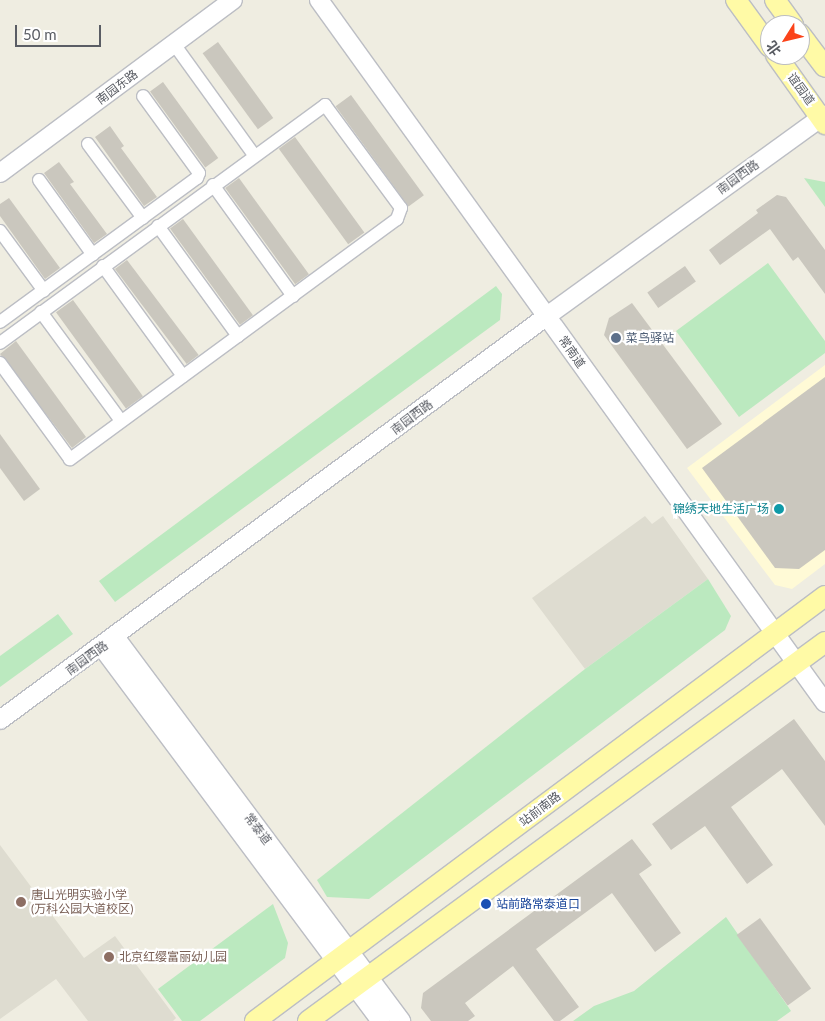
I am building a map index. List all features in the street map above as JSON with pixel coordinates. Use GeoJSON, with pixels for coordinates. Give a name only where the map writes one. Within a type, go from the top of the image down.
{"type":"FeatureCollection","features":[{"type":"Feature","properties":{"kind":"main road"},"geometry":{"type":"LineString","coordinates":[[736,0],[760,33]]}},
{"type":"Feature","properties":{"kind":"main road"},"geometry":{"type":"LineString","coordinates":[[775,0],[786,15]]}},
{"type":"Feature","properties":{"kind":"main road"},"geometry":{"type":"LineString","coordinates":[[810,48],[825,68]]}},
{"type":"Feature","properties":{"kind":"main road","name":"谊园道"},"geometry":{"type":"LineString","coordinates":[[784,65],[824,119]]}},
{"type":"Feature","properties":{"kind":"main road","name":"站前南路"},"geometry":{"type":"LineString","coordinates":[[255,1021],[825,596]]}},
{"type":"Feature","properties":{"kind":"main road"},"geometry":{"type":"LineString","coordinates":[[308,1021],[825,642]]}},
{"type":"Feature","properties":{"kind":"street","name":"南园东路"},"geometry":{"type":"LineString","coordinates":[[0,173],[233,0]]}},
{"type":"Feature","properties":{"kind":"street","name":"常南道"},"geometry":{"type":"LineString","coordinates":[[319,0],[825,704]]}},
{"type":"Feature","properties":{"kind":"street"},"geometry":{"type":"LineString","coordinates":[[174,44],[254,155]]}},
{"type":"Feature","properties":{"kind":"street"},"geometry":{"type":"LineString","coordinates":[[0,322],[93,255],[200,173],[143,96]]}},
{"type":"Feature","properties":{"kind":"street"},"geometry":{"type":"LineString","coordinates":[[0,342],[325,105],[401,208],[397,219],[70,459],[0,363]]}},
{"type":"Feature","properties":{"kind":"street","name":"南园西路"},"geometry":{"type":"LineString","coordinates":[[0,720],[109,642],[547,316],[824,119]]}},
{"type":"Feature","properties":{"kind":"street"},"geometry":{"type":"LineString","coordinates":[[88,144],[142,218]]}},
{"type":"Feature","properties":{"kind":"street"},"geometry":{"type":"LineString","coordinates":[[39,180],[93,255]]}},
{"type":"Feature","properties":{"kind":"street"},"geometry":{"type":"LineString","coordinates":[[213,185],[293,296]]}},
{"type":"Feature","properties":{"kind":"street"},"geometry":{"type":"LineString","coordinates":[[158,226],[238,336]]}},
{"type":"Feature","properties":{"kind":"street"},"geometry":{"type":"LineString","coordinates":[[0,231],[44,291]]}},
{"type":"Feature","properties":{"kind":"street"},"geometry":{"type":"LineString","coordinates":[[102,266],[183,376]]}},
{"type":"Feature","properties":{"kind":"street"},"geometry":{"type":"LineString","coordinates":[[41,312],[121,421]]}},
{"type":"Feature","properties":{"kind":"street","name":"常泰道"},"geometry":{"type":"LineString","coordinates":[[109,642],[343,956],[362,980],[400,1021]]}},
{"type":"Feature","properties":{"kind":"street","name":"常泰道"},"geometry":{"type":"LineString","coordinates":[[362,980],[381,1021]]}},
{"type":"Feature","properties":{"kind":"shaded area","name":"锦绣天地生活广场"},"geometry":{"type":"Polygon","coordinates":[[[825,365],[825,564],[792,589],[775,585],[687,468],[825,365]]]}},
{"type":"Feature","properties":{"kind":"shaded area"},"geometry":{"type":"Polygon","coordinates":[[[645,516],[652,524],[663,516],[708,579],[585,669],[532,598],[645,516]]]}},
{"type":"Feature","properties":{"kind":"shaded area"},"geometry":{"type":"Polygon","coordinates":[[[0,845],[84,958],[115,936],[176,1018],[173,1021],[88,1021],[56,979],[0,1019],[0,845]]]}},
{"type":"Feature","properties":{"kind":"green space"},"geometry":{"type":"Polygon","coordinates":[[[804,178],[825,182],[825,207],[804,178]]]}},
{"type":"Feature","properties":{"kind":"green space"},"geometry":{"type":"Polygon","coordinates":[[[768,263],[825,341],[825,353],[739,417],[676,331],[768,263]]]}},
{"type":"Feature","properties":{"kind":"green space"},"geometry":{"type":"Polygon","coordinates":[[[496,286],[502,294],[500,320],[115,602],[99,581],[496,286]]]}},
{"type":"Feature","properties":{"kind":"green space"},"geometry":{"type":"Polygon","coordinates":[[[708,579],[731,616],[725,630],[369,899],[327,897],[317,880],[585,669],[708,579]]]}},
{"type":"Feature","properties":{"kind":"green space"},"geometry":{"type":"Polygon","coordinates":[[[58,614],[73,634],[0,687],[0,656],[58,614]]]}},
{"type":"Feature","properties":{"kind":"green space"},"geometry":{"type":"Polygon","coordinates":[[[273,904],[288,943],[285,958],[200,1021],[182,1021],[158,989],[273,904]]]}},
{"type":"Feature","properties":{"kind":"green space"},"geometry":{"type":"Polygon","coordinates":[[[726,917],[791,1011],[777,1021],[573,1021],[594,1006],[634,991],[726,917]]]}},
{"type":"Feature","properties":{"kind":"building"},"geometry":{"type":"Polygon","coordinates":[[[218,42],[273,118],[258,129],[203,53],[218,42]]]}},
{"type":"Feature","properties":{"kind":"building"},"geometry":{"type":"Polygon","coordinates":[[[163,82],[218,158],[205,167],[150,91],[163,82]]]}},
{"type":"Feature","properties":{"kind":"building"},"geometry":{"type":"Polygon","coordinates":[[[351,95],[424,195],[409,206],[336,106],[351,95]]]}},
{"type":"Feature","properties":{"kind":"building"},"geometry":{"type":"Polygon","coordinates":[[[110,126],[124,146],[121,148],[157,197],[144,206],[95,137],[110,126]]]}},
{"type":"Feature","properties":{"kind":"building"},"geometry":{"type":"Polygon","coordinates":[[[295,137],[364,232],[348,244],[279,149],[295,137]]]}},
{"type":"Feature","properties":{"kind":"building"},"geometry":{"type":"Polygon","coordinates":[[[59,162],[74,182],[70,184],[107,234],[94,243],[44,173],[59,162]]]}},
{"type":"Feature","properties":{"kind":"building"},"geometry":{"type":"Polygon","coordinates":[[[239,178],[309,274],[295,284],[225,188],[239,178]]]}},
{"type":"Feature","properties":{"kind":"building"},"geometry":{"type":"Polygon","coordinates":[[[777,195],[786,197],[825,250],[825,294],[798,257],[793,261],[770,229],[720,265],[709,250],[758,213],[756,210],[777,195]]]}},
{"type":"Feature","properties":{"kind":"building"},"geometry":{"type":"Polygon","coordinates":[[[9,198],[60,268],[45,279],[0,216],[0,204],[9,198]]]}},
{"type":"Feature","properties":{"kind":"building"},"geometry":{"type":"Polygon","coordinates":[[[183,219],[253,315],[240,325],[170,228],[183,219]]]}},
{"type":"Feature","properties":{"kind":"building"},"geometry":{"type":"Polygon","coordinates":[[[127,260],[199,355],[187,364],[115,269],[127,260]]]}},
{"type":"Feature","properties":{"kind":"building"},"geometry":{"type":"Polygon","coordinates":[[[685,266],[696,282],[658,308],[647,292],[685,266]]]}},
{"type":"Feature","properties":{"kind":"building"},"geometry":{"type":"Polygon","coordinates":[[[73,300],[143,396],[126,409],[56,312],[73,300]]]}},
{"type":"Feature","properties":{"kind":"building"},"geometry":{"type":"Polygon","coordinates":[[[632,303],[722,424],[687,449],[604,335],[609,318],[632,303]]]}},
{"type":"Feature","properties":{"kind":"building"},"geometry":{"type":"Polygon","coordinates":[[[16,341],[86,437],[72,448],[0,354],[16,341]]]}},
{"type":"Feature","properties":{"kind":"building","name":"锦绣天地生活广场"},"geometry":{"type":"Polygon","coordinates":[[[825,377],[825,550],[799,569],[775,568],[702,468],[825,377]]]}},
{"type":"Feature","properties":{"kind":"building"},"geometry":{"type":"Polygon","coordinates":[[[0,434],[40,489],[24,501],[0,468],[0,434]]]}},
{"type":"Feature","properties":{"kind":"building"},"geometry":{"type":"Polygon","coordinates":[[[794,719],[825,761],[825,826],[782,769],[731,807],[773,865],[747,884],[705,826],[671,850],[652,824],[794,719]]]}},
{"type":"Feature","properties":{"kind":"building"},"geometry":{"type":"Polygon","coordinates":[[[632,839],[652,865],[639,874],[681,933],[655,952],[612,893],[536,949],[579,1007],[560,1021],[554,1021],[513,966],[465,1003],[475,1016],[468,1021],[431,1021],[421,1008],[423,993],[632,839]]]}},
{"type":"Feature","properties":{"kind":"building"},"geometry":{"type":"Polygon","coordinates":[[[760,918],[811,988],[788,1005],[737,935],[760,918]]]}},
{"type":"Feature","properties":{"kind":"place","name":"菜鸟驿站"},"geometry":{"type":"Point","coordinates":[616,338]}},
{"type":"Feature","properties":{"kind":"place","name":"锦绣天地生活广场"},"geometry":{"type":"Point","coordinates":[779,509]}},
{"type":"Feature","properties":{"kind":"place","name":"唐山光明实验小学 (万科公园大道校区)"},"geometry":{"type":"Point","coordinates":[21,902]}},
{"type":"Feature","properties":{"kind":"place","name":"站前路常泰道口"},"geometry":{"type":"Point","coordinates":[486,904]}},
{"type":"Feature","properties":{"kind":"place","name":"北京红缨富丽幼儿园"},"geometry":{"type":"Point","coordinates":[109,957]}}]}
